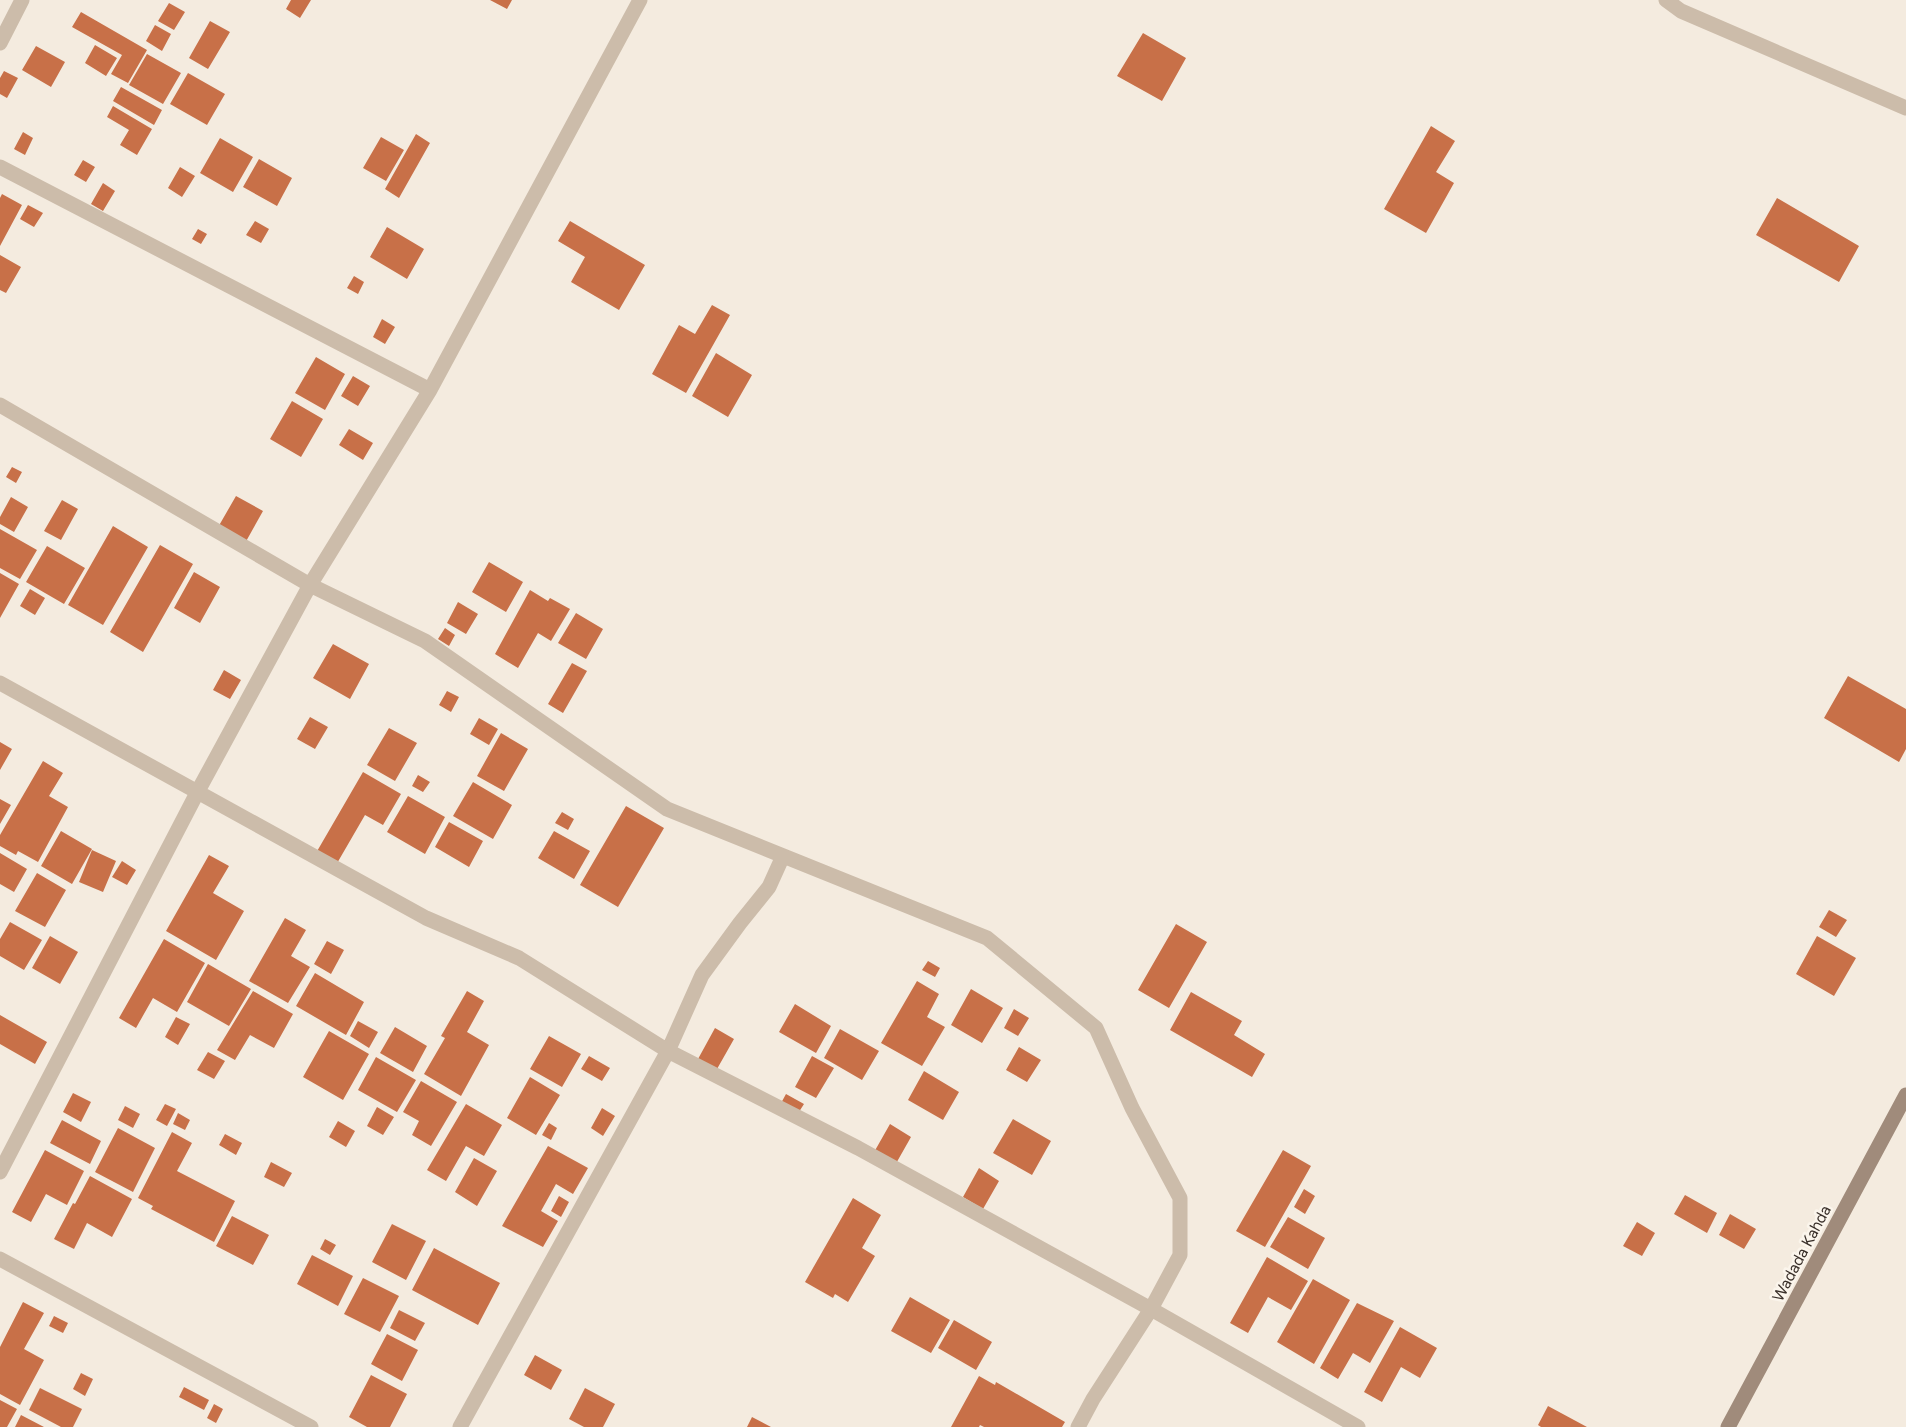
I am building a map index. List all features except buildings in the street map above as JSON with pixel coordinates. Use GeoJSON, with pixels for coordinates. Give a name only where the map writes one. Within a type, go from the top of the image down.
{"type":"FeatureCollection","features":[{"type":"Feature","properties":{"kind":"main road","name":"Wadada Kahda"},"geometry":{"type":"LineString","coordinates":[[1728,1427],[1906,1095]]}},
{"type":"Feature","properties":{"kind":"street"},"geometry":{"type":"LineString","coordinates":[[0,43],[22,0]]}},
{"type":"Feature","properties":{"kind":"street"},"geometry":{"type":"LineString","coordinates":[[0,1172],[198,791],[310,585],[430,390],[640,0]]}},
{"type":"Feature","properties":{"kind":"street"},"geometry":{"type":"LineString","coordinates":[[1666,0],[1681,11],[1906,108]]}},
{"type":"Feature","properties":{"kind":"street"},"geometry":{"type":"LineString","coordinates":[[0,167],[430,390]]}},
{"type":"Feature","properties":{"kind":"street"},"geometry":{"type":"LineString","coordinates":[[0,405],[310,585],[425,641],[667,809],[987,938],[1096,1028],[1132,1107],[1180,1198],[1180,1255],[1151,1309],[1078,1427]]}},
{"type":"Feature","properties":{"kind":"street"},"geometry":{"type":"LineString","coordinates":[[0,683],[426,918],[519,958],[668,1051],[858,1148],[1151,1309],[1358,1427]]}},
{"type":"Feature","properties":{"kind":"street"},"geometry":{"type":"LineString","coordinates":[[460,1427],[668,1051],[702,975],[770,887],[783,856]]}},
{"type":"Feature","properties":{"kind":"street"},"geometry":{"type":"LineString","coordinates":[[0,1259],[311,1427]]}}]}
